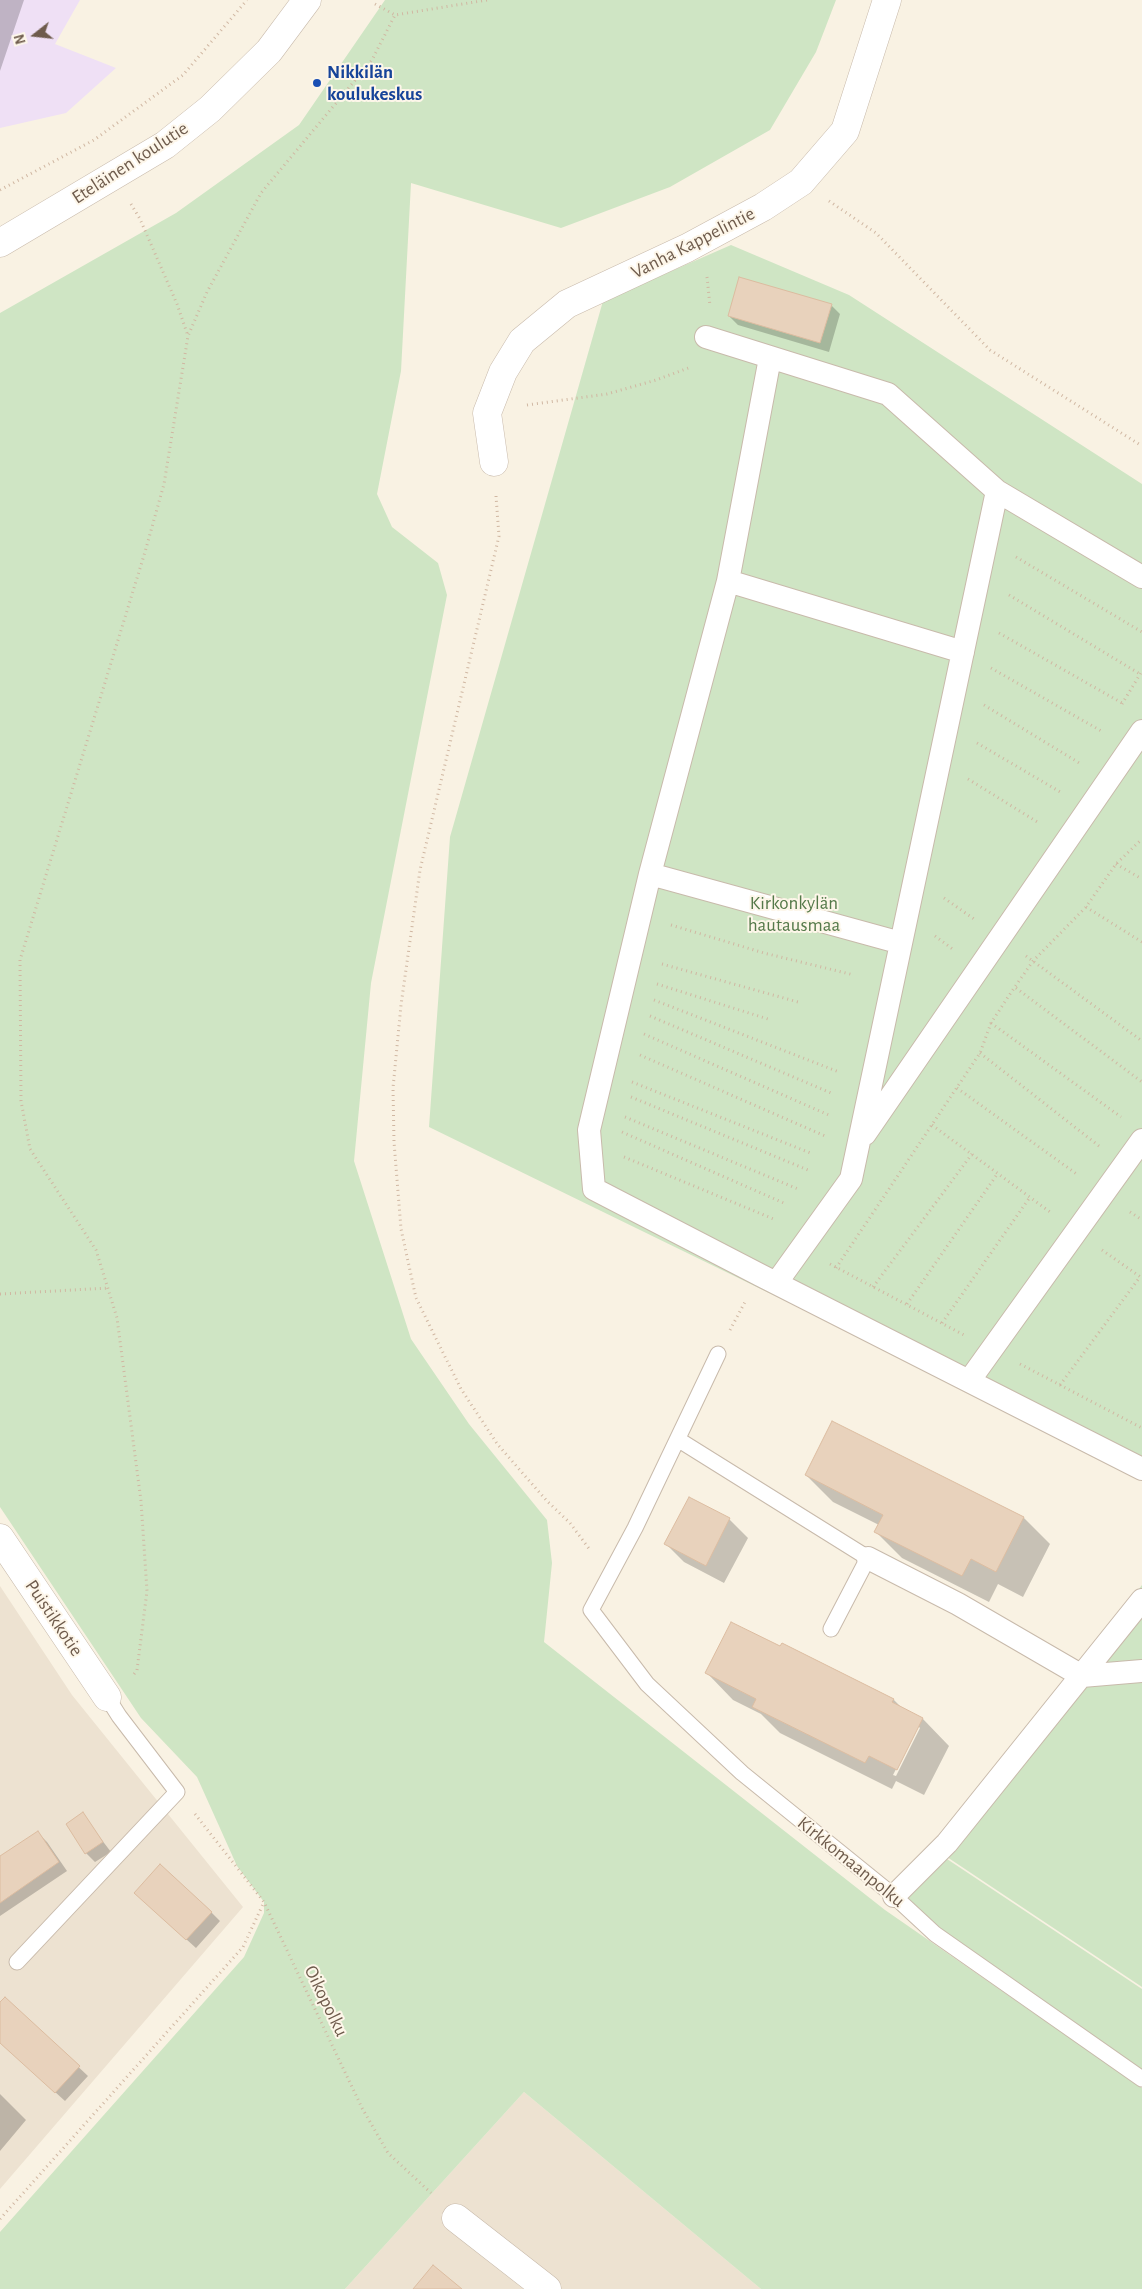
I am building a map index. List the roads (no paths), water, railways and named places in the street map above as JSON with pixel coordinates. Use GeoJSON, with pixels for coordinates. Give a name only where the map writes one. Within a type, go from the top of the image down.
{"type":"FeatureCollection","features":[{"type":"Feature","properties":{"kind":"street","name":"Eteläinen koulutie"},"geometry":{"type":"LineString","coordinates":[[0,243],[165,145],[210,109],[269,51],[307,0]]}},
{"type":"Feature","properties":{"kind":"street","name":"Vanha Kappelintie"},"geometry":{"type":"LineString","coordinates":[[494,462],[488,411],[503,372],[522,341],[567,304],[688,248],[763,206],[801,182],[845,131],[887,0]]}},
{"type":"Feature","properties":{"kind":"street"},"geometry":{"type":"LineString","coordinates":[[706,337],[888,394],[997,492],[1142,577]]}},
{"type":"Feature","properties":{"kind":"street"},"geometry":{"type":"LineString","coordinates":[[770,358],[728,581],[650,874],[589,1130],[594,1189],[1142,1469]]}},
{"type":"Feature","properties":{"kind":"street"},"geometry":{"type":"LineString","coordinates":[[768,1279],[850,1179],[997,492]]}},
{"type":"Feature","properties":{"kind":"street"},"geometry":{"type":"LineString","coordinates":[[728,581],[963,652]]}},
{"type":"Feature","properties":{"kind":"street"},"geometry":{"type":"LineString","coordinates":[[858,1143],[1136,739]]}},
{"type":"Feature","properties":{"kind":"street"},"geometry":{"type":"LineString","coordinates":[[650,874],[901,943]]}},
{"type":"Feature","properties":{"kind":"street"},"geometry":{"type":"LineString","coordinates":[[969,1381],[1142,1140]]}},
{"type":"Feature","properties":{"kind":"street","name":"Puistikkotie"},"geometry":{"type":"LineString","coordinates":[[0,1538],[107,1697]]}},
{"type":"Feature","properties":{"kind":"street"},"geometry":{"type":"LineString","coordinates":[[868,1558],[958,1604],[1082,1676],[1142,1671]]}},
{"type":"Feature","properties":{"kind":"street"},"geometry":{"type":"LineString","coordinates":[[894,1896],[947,1843],[1142,1600]]}},
{"type":"Feature","properties":{"kind":"street"},"geometry":{"type":"LineString","coordinates":[[456,2218],[547,2289]]}},
{"type":"Feature","properties":{"kind":"lane"},"geometry":{"type":"LineString","coordinates":[[718,1354],[678,1440],[868,1558],[831,1629]]}},
{"type":"Feature","properties":{"kind":"lane","name":"Kirkkomaanpolku"},"geometry":{"type":"LineString","coordinates":[[678,1440],[592,1610],[647,1684],[742,1774],[894,1896],[935,1934],[1142,2079]]}},
{"type":"Feature","properties":{"kind":"lane"},"geometry":{"type":"LineString","coordinates":[[17,1962],[177,1792],[119,1716],[107,1697]]}},
{"type":"Feature","properties":{"kind":"place","name":"Nikkilän koulukeskus"},"geometry":{"type":"Point","coordinates":[317,83]}},
{"type":"Feature","properties":{"kind":"park label","name":"Kirkonkylän hautausmaa"},"geometry":{"type":"Point","coordinates":[794,914]}}]}
